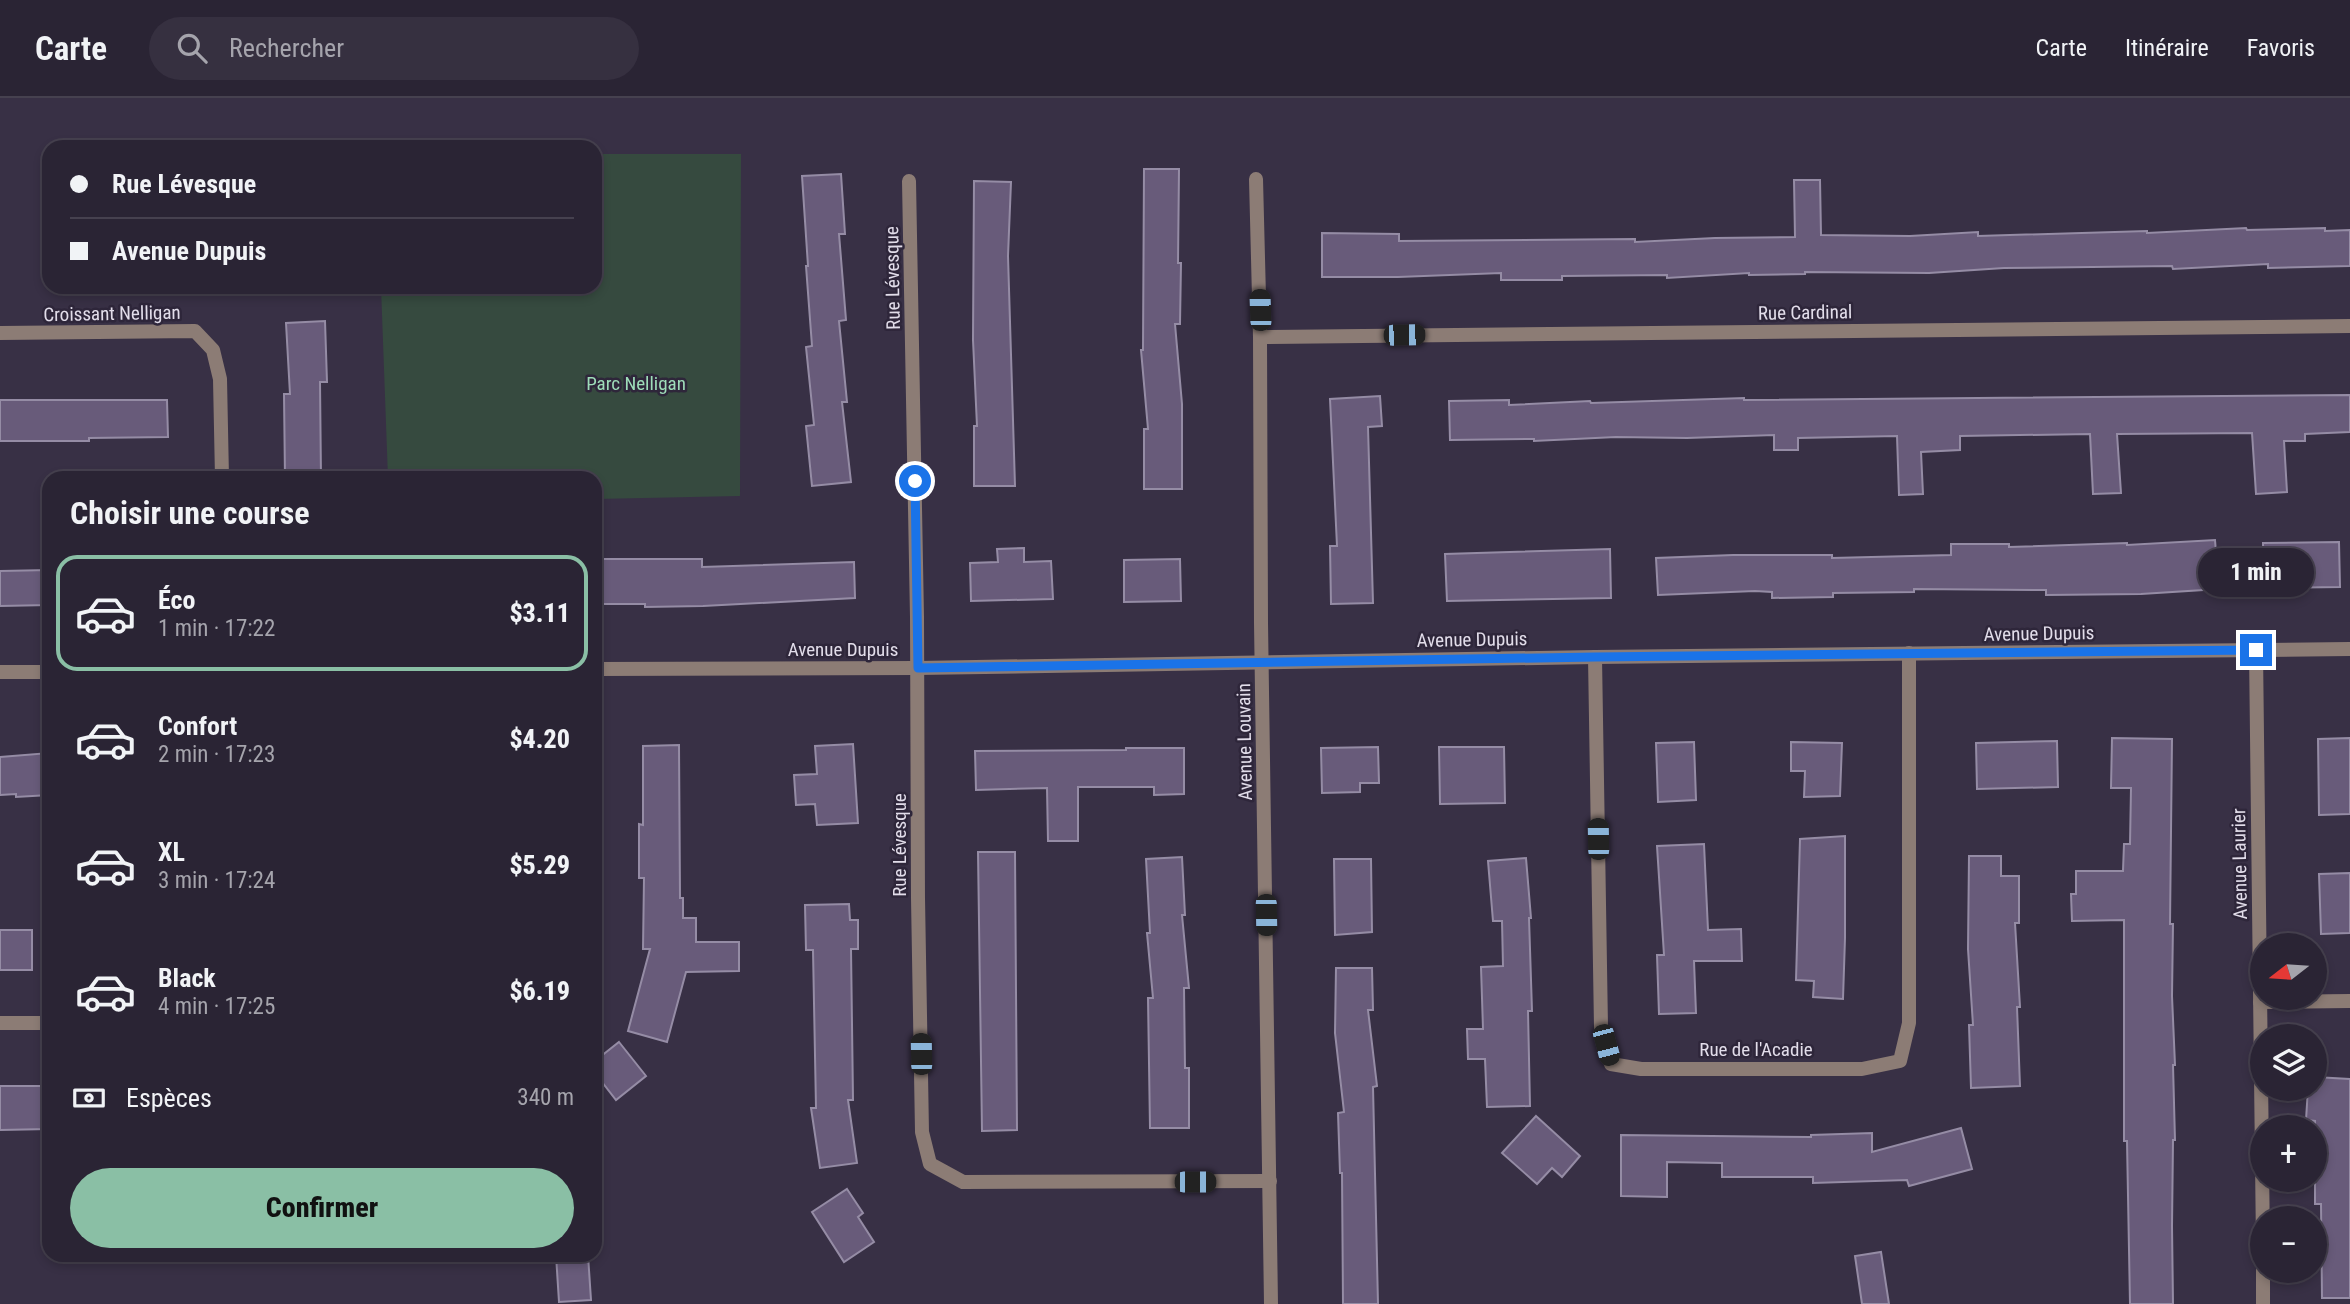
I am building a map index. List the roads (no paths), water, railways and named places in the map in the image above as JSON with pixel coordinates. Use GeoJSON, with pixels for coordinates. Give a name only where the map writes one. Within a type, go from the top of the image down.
{"type":"FeatureCollection","features":[{"type":"Feature","properties":{"kind":"street","name":"Avenue Louvain"},"geometry":{"type":"LineString","coordinates":[[1256,178],[1261,337],[1270,1304]]}},
{"type":"Feature","properties":{"kind":"street","name":"Rue Lévesque"},"geometry":{"type":"LineString","coordinates":[[909,181],[918,668],[922,1132],[930,1164],[962,1182],[1270,1181]]}},
{"type":"Feature","properties":{"kind":"street","name":"Rue Cardinal"},"geometry":{"type":"LineString","coordinates":[[1261,337],[2350,326]]}},
{"type":"Feature","properties":{"kind":"street","name":"Croissant Nelligan"},"geometry":{"type":"LineString","coordinates":[[0,333],[195,331],[213,350],[220,379],[222,471]]}},
{"type":"Feature","properties":{"kind":"street","name":"Avenue Dupuis"},"geometry":{"type":"LineString","coordinates":[[602,669],[918,668],[2350,649]]}},
{"type":"Feature","properties":{"kind":"street","name":"Avenue Laurier"},"geometry":{"type":"LineString","coordinates":[[2256,650],[2259,933]]}},
{"type":"Feature","properties":{"kind":"street","name":"Rue de l'Acadie"},"geometry":{"type":"LineString","coordinates":[[1595,657],[1601,1027],[1611,1064],[1641,1069],[1862,1069],[1900,1061],[1909,1024],[1909,653]]}},
{"type":"Feature","properties":{"kind":"street"},"geometry":{"type":"LineString","coordinates":[[0,672],[42,672]]}},
{"type":"Feature","properties":{"kind":"street"},"geometry":{"type":"LineString","coordinates":[[2328,1001],[2350,1001]]}},
{"type":"Feature","properties":{"kind":"street","name":"Avenue Laurier"},"geometry":{"type":"LineString","coordinates":[[2260,1010],[2263,1206]]}},
{"type":"Feature","properties":{"kind":"street"},"geometry":{"type":"LineString","coordinates":[[0,1023],[42,1023]]}},
{"type":"Feature","properties":{"kind":"street"},"geometry":{"type":"LineString","coordinates":[[2263,1283],[2263,1304]]}},
{"type":"Feature","properties":{"kind":"park label","name":"Parc Nelligan"},"geometry":{"type":"Point","coordinates":[636,383]}}]}
